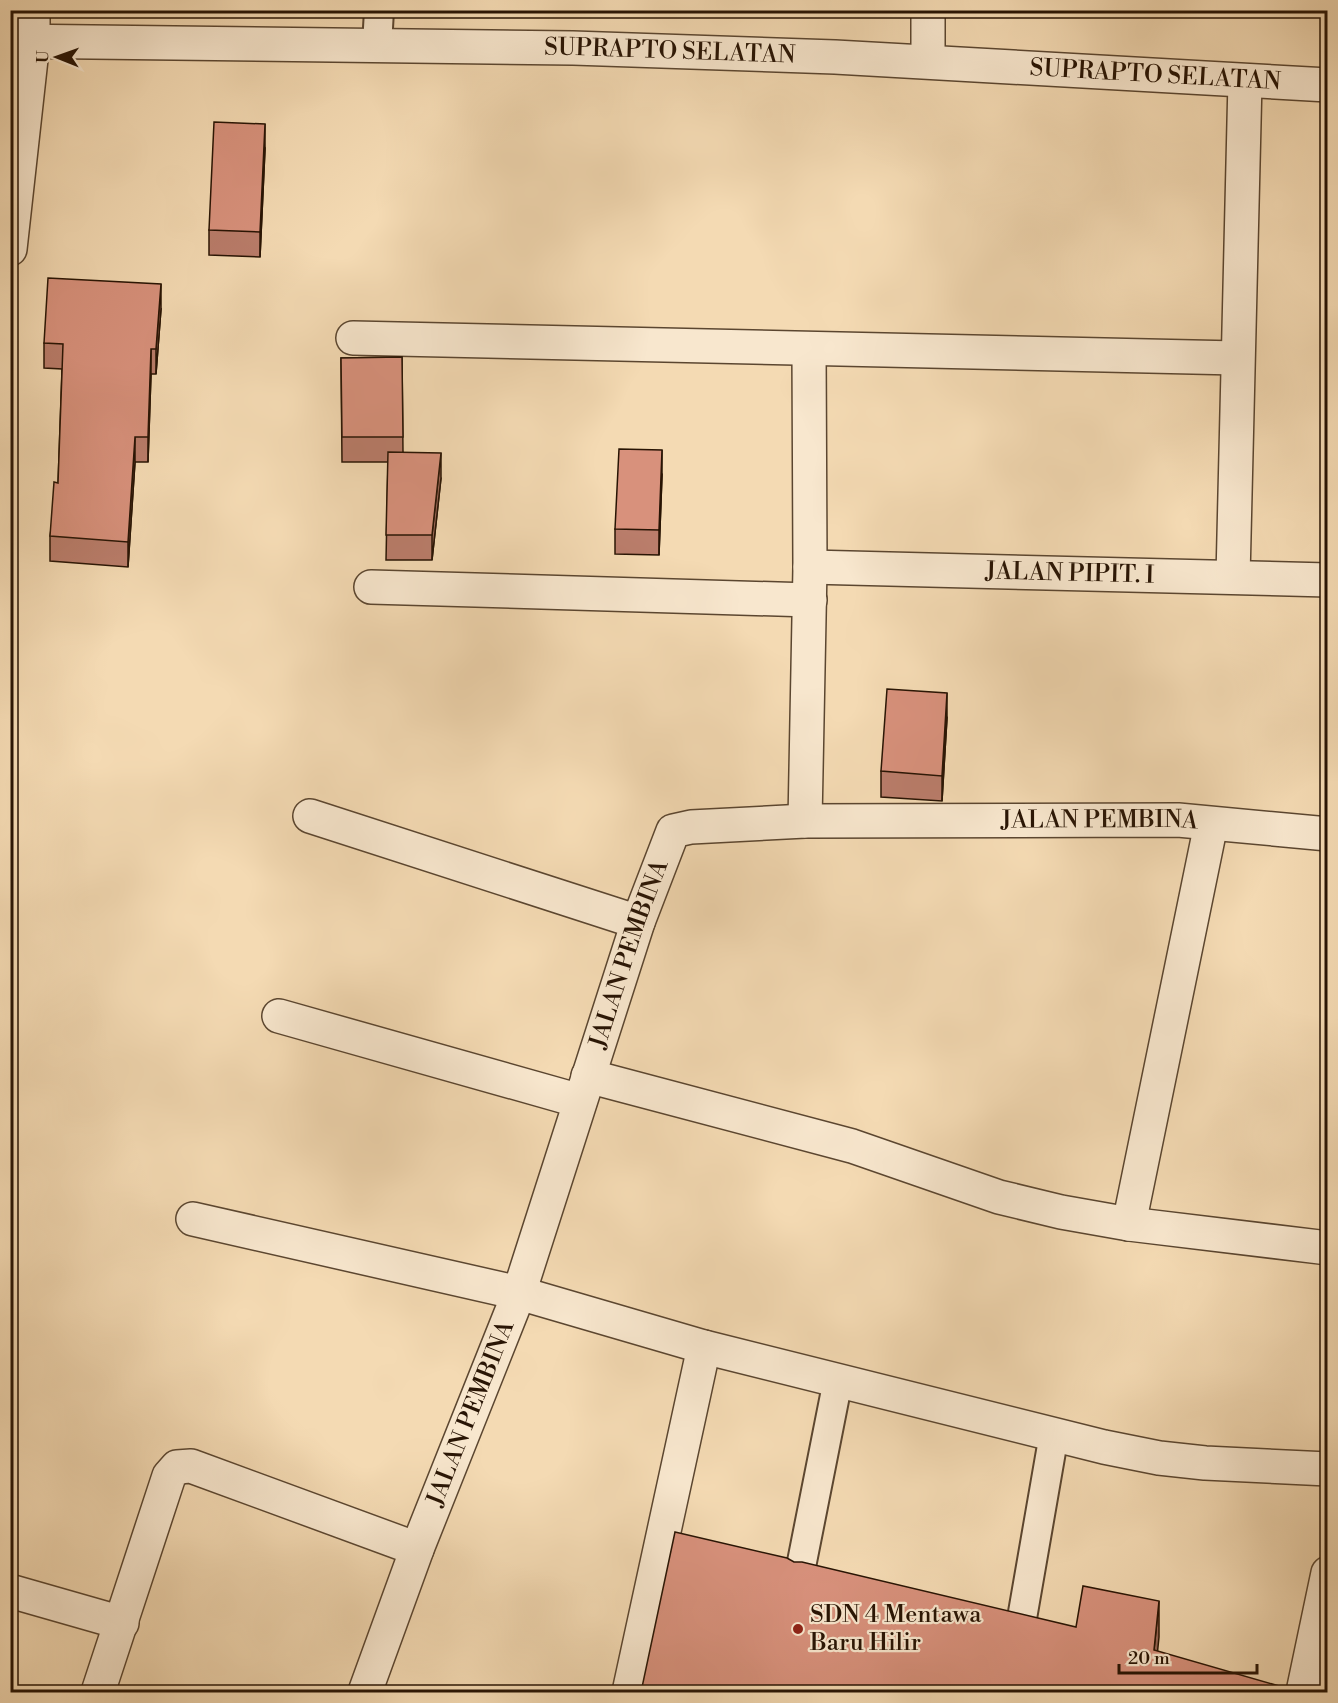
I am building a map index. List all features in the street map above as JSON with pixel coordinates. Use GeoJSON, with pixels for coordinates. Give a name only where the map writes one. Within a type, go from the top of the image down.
{"type":"FeatureCollection","features":[{"type":"Feature","properties":{"kind":"street"},"geometry":{"type":"LineString","coordinates":[[928,10],[928,61]]}},
{"type":"Feature","properties":{"kind":"street","name":"SUPRAPTO SELATAN"},"geometry":{"type":"LineString","coordinates":[[25,31],[377,46],[573,48],[928,61],[1328,85]]}},
{"type":"Feature","properties":{"kind":"street"},"geometry":{"type":"LineString","coordinates":[[10,249],[25,31]]}},
{"type":"Feature","properties":{"kind":"street"},"geometry":{"type":"LineString","coordinates":[[1233,578],[1245,81]]}},
{"type":"Feature","properties":{"kind":"street"},"geometry":{"type":"LineString","coordinates":[[353,338],[1237,358]]}},
{"type":"Feature","properties":{"kind":"street"},"geometry":{"type":"LineString","coordinates":[[805,821],[810,600],[809,349]]}},
{"type":"Feature","properties":{"kind":"street","name":"JALAN PIPIT. I"},"geometry":{"type":"LineString","coordinates":[[810,567],[1328,580]]}},
{"type":"Feature","properties":{"kind":"street"},"geometry":{"type":"LineString","coordinates":[[371,587],[810,600]]}},
{"type":"Feature","properties":{"kind":"street"},"geometry":{"type":"LineString","coordinates":[[310,816],[638,922]]}},
{"type":"Feature","properties":{"kind":"street","name":"JALAN PEMBINA"},"geometry":{"type":"LineString","coordinates":[[365,1692],[417,1549],[519,1293],[638,922],[673,831],[691,827],[805,821],[1178,820],[1328,834]]}},
{"type":"Feature","properties":{"kind":"street"},"geometry":{"type":"LineString","coordinates":[[1129,1224],[1211,824]]}},
{"type":"Feature","properties":{"kind":"street"},"geometry":{"type":"LineString","coordinates":[[279,1016],[584,1088],[852,1146],[999,1197],[1061,1212],[1129,1224],[1328,1248]]}},
{"type":"Feature","properties":{"kind":"street"},"geometry":{"type":"LineString","coordinates":[[193,1219],[519,1293],[704,1347],[1159,1458],[1328,1469]]}},
{"type":"Feature","properties":{"kind":"street"},"geometry":{"type":"LineString","coordinates":[[629,1692],[704,1347]]}},
{"type":"Feature","properties":{"kind":"street"},"geometry":{"type":"LineString","coordinates":[[98,1692],[169,1476],[172,1471],[183,1466],[191,1466],[417,1549]]}},
{"type":"Feature","properties":{"kind":"street"},"geometry":{"type":"LineString","coordinates":[[1303,1692],[1328,1573]]}},
{"type":"Feature","properties":{"kind":"street"},"geometry":{"type":"LineString","coordinates":[[10,1591],[122,1623]]}},
{"type":"Feature","properties":{"kind":"lane"},"geometry":{"type":"LineString","coordinates":[[377,46],[379,10]]}},
{"type":"Feature","properties":{"kind":"lane"},"geometry":{"type":"LineString","coordinates":[[798,1582],[837,1380]]}},
{"type":"Feature","properties":{"kind":"lane"},"geometry":{"type":"LineString","coordinates":[[1021,1624],[1054,1434]]}},
{"type":"Feature","properties":{"kind":"building"},"geometry":{"type":"Polygon","coordinates":[[[214,122],[265,124],[260,232],[209,230],[214,122]]]}},
{"type":"Feature","properties":{"kind":"building"},"geometry":{"type":"Polygon","coordinates":[[[48,278],[161,284],[156,349],[151,349],[148,437],[135,437],[128,542],[50,536],[54,482],[58,483],[63,344],[44,343],[48,278]]]}},
{"type":"Feature","properties":{"kind":"building"},"geometry":{"type":"Polygon","coordinates":[[[402,357],[403,437],[342,437],[341,358],[402,357]]]}},
{"type":"Feature","properties":{"kind":"building"},"geometry":{"type":"Polygon","coordinates":[[[619,449],[662,450],[659,530],[615,529],[619,449]]]}},
{"type":"Feature","properties":{"kind":"building"},"geometry":{"type":"Polygon","coordinates":[[[388,452],[441,453],[432,535],[386,535],[388,452]]]}},
{"type":"Feature","properties":{"kind":"building"},"geometry":{"type":"Polygon","coordinates":[[[887,689],[947,693],[942,776],[881,771],[887,689]]]}},
{"type":"Feature","properties":{"kind":"building","name":"SDN 4 Mentawa Baru Hilir"},"geometry":{"type":"Polygon","coordinates":[[[675,1532],[1076,1627],[1083,1586],[1159,1601],[1154,1650],[1286,1688],[1285,1692],[641,1692],[675,1532]]]}},
{"type":"Feature","properties":{"kind":"place","name":"SDN 4 Mentawa Baru Hilir"},"geometry":{"type":"Point","coordinates":[798,1629]}}]}
